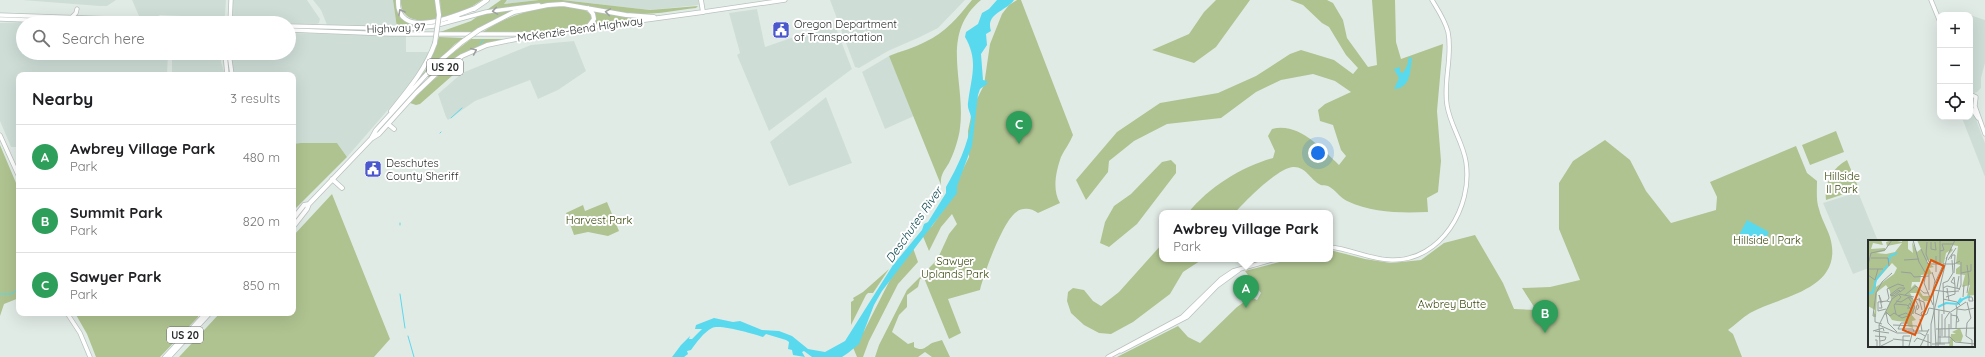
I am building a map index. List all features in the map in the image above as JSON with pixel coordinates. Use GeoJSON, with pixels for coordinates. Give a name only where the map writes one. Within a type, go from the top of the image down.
{"type":"FeatureCollection","features":[{"type":"Feature","properties":{"kind":"highway"},"geometry":{"type":"LineString","coordinates":[[398,0],[399,10],[403,17],[416,23],[442,20],[475,8]]}},
{"type":"Feature","properties":{"kind":"highway"},"geometry":{"type":"LineString","coordinates":[[376,130],[420,74],[429,59],[435,43],[439,15],[438,0]]}},
{"type":"Feature","properties":{"kind":"highway"},"geometry":{"type":"LineString","coordinates":[[450,21],[487,0]]}},
{"type":"Feature","properties":{"kind":"highway"},"geometry":{"type":"LineString","coordinates":[[701,0],[703,12]]}},
{"type":"Feature","properties":{"kind":"highway","name":"McKenzie-Bend Highway"},"geometry":{"type":"LineString","coordinates":[[371,139],[376,130],[428,72],[462,42],[479,30],[510,14],[548,5],[563,4],[656,17]]}},
{"type":"Feature","properties":{"kind":"highway"},"geometry":{"type":"LineString","coordinates":[[588,8],[593,14],[594,19],[588,27]]}},
{"type":"Feature","properties":{"kind":"highway","name":"US 20"},"geometry":{"type":"LineString","coordinates":[[656,17],[703,12]]}},
{"type":"Feature","properties":{"kind":"highway","name":"McKenzie-Bend Highway"},"geometry":{"type":"LineString","coordinates":[[296,224],[309,204],[371,139],[388,124],[427,82],[458,58],[497,42],[656,17]]}},
{"type":"Feature","properties":{"kind":"highway"},"geometry":{"type":"LineString","coordinates":[[388,124],[394,129]]}},
{"type":"Feature","properties":{"kind":"highway"},"geometry":{"type":"LineString","coordinates":[[332,179],[342,188]]}},
{"type":"Feature","properties":{"kind":"highway","name":"McKenzie-Bend Highway"},"geometry":{"type":"LineString","coordinates":[[296,215],[304,206],[309,204]]}},
{"type":"Feature","properties":{"kind":"highway","name":"US 20"},"geometry":{"type":"LineString","coordinates":[[165,357],[203,316]]}},
{"type":"Feature","properties":{"kind":"highway","name":"US 20"},"geometry":{"type":"LineString","coordinates":[[169,357],[207,316]]}},
{"type":"Feature","properties":{"kind":"main road"},"geometry":{"type":"LineString","coordinates":[[230,16],[231,0]]}},
{"type":"Feature","properties":{"kind":"main road","name":"US 20"},"geometry":{"type":"LineString","coordinates":[[703,12],[785,0]]}},
{"type":"Feature","properties":{"kind":"main road"},"geometry":{"type":"LineString","coordinates":[[1333,248],[1376,259],[1403,260],[1430,249],[1442,239],[1454,222],[1466,188],[1466,162],[1448,113],[1446,100],[1449,42],[1448,32],[1443,19],[1432,0]]}},
{"type":"Feature","properties":{"kind":"main road"},"geometry":{"type":"LineString","coordinates":[[1931,0],[1937,16]]}},
{"type":"Feature","properties":{"kind":"main road","name":"Highway 97"},"geometry":{"type":"LineString","coordinates":[[296,26],[408,29],[428,27],[486,12],[548,5]]}},
{"type":"Feature","properties":{"kind":"main road"},"geometry":{"type":"LineString","coordinates":[[73,16],[77,9]]}},
{"type":"Feature","properties":{"kind":"main road"},"geometry":{"type":"LineString","coordinates":[[0,15],[36,16]]}},
{"type":"Feature","properties":{"kind":"main road"},"geometry":{"type":"LineString","coordinates":[[0,18],[16,19]]}},
{"type":"Feature","properties":{"kind":"main road"},"geometry":{"type":"LineString","coordinates":[[322,32],[324,30],[360,29]]}},
{"type":"Feature","properties":{"kind":"main road","name":"Highway 97"},"geometry":{"type":"LineString","coordinates":[[296,30],[479,36],[541,34]]}},
{"type":"Feature","properties":{"kind":"main road"},"geometry":{"type":"LineString","coordinates":[[226,60],[227,72]]}},
{"type":"Feature","properties":{"kind":"main road"},"geometry":{"type":"LineString","coordinates":[[230,60],[232,72]]}},
{"type":"Feature","properties":{"kind":"main road"},"geometry":{"type":"LineString","coordinates":[[1973,96],[1976,98],[1975,104],[1985,134]]}},
{"type":"Feature","properties":{"kind":"main road"},"geometry":{"type":"LineString","coordinates":[[1973,110],[1980,120]]}},
{"type":"Feature","properties":{"kind":"main road"},"geometry":{"type":"LineString","coordinates":[[0,135],[16,170]]}},
{"type":"Feature","properties":{"kind":"main road"},"geometry":{"type":"LineString","coordinates":[[1110,356],[1182,316],[1221,279],[1233,271],[1265,262]]}},
{"type":"Feature","properties":{"kind":"main road"},"geometry":{"type":"LineString","coordinates":[[69,316],[80,333],[90,357]]}},
{"type":"Feature","properties":{"kind":"shaded area"},"geometry":{"type":"Polygon","coordinates":[[[22,0],[116,0],[107,6],[99,6],[22,0]]]}},
{"type":"Feature","properties":{"kind":"shaded area"},"geometry":{"type":"Polygon","coordinates":[[[132,0],[226,0],[225,16],[139,16],[132,0]]]}},
{"type":"Feature","properties":{"kind":"shaded area"},"geometry":{"type":"Polygon","coordinates":[[[233,0],[307,0],[320,19],[319,23],[314,25],[296,24],[296,16],[233,16],[233,0]]]}},
{"type":"Feature","properties":{"kind":"shaded area"},"geometry":{"type":"Polygon","coordinates":[[[313,0],[393,0],[397,28],[327,25],[321,10],[313,0]]]}},
{"type":"Feature","properties":{"kind":"shaded area"},"geometry":{"type":"Polygon","coordinates":[[[508,0],[539,0],[503,4],[508,0]]]}},
{"type":"Feature","properties":{"kind":"shaded area"},"geometry":{"type":"Polygon","coordinates":[[[562,0],[698,0],[699,5],[650,10],[562,0]]]}},
{"type":"Feature","properties":{"kind":"shaded area"},"geometry":{"type":"Polygon","coordinates":[[[830,0],[965,0],[938,28],[888,51],[859,68],[855,67],[830,0]]]}},
{"type":"Feature","properties":{"kind":"shaded area"},"geometry":{"type":"Polygon","coordinates":[[[757,9],[765,47],[834,23],[852,69],[769,131],[737,55],[740,53],[729,13],[757,9]]]}},
{"type":"Feature","properties":{"kind":"shaded area"},"geometry":{"type":"Polygon","coordinates":[[[1973,16],[1985,20],[1985,63],[1981,78],[1981,88],[1974,93],[1973,16]]]}},
{"type":"Feature","properties":{"kind":"shaded area"},"geometry":{"type":"Polygon","coordinates":[[[16,22],[16,60],[168,60],[167,72],[16,72],[16,147],[11,147],[0,121],[0,23],[16,22]]]}},
{"type":"Feature","properties":{"kind":"shaded area"},"geometry":{"type":"Polygon","coordinates":[[[296,33],[406,36],[406,52],[429,52],[419,74],[347,157],[337,143],[296,144],[296,72],[233,72],[232,60],[296,60],[296,33]]]}},
{"type":"Feature","properties":{"kind":"shaded area"},"geometry":{"type":"Polygon","coordinates":[[[574,41],[586,71],[558,90],[538,99],[530,80],[475,101],[448,120],[446,117],[438,94],[462,73],[531,45],[574,41]]]}},
{"type":"Feature","properties":{"kind":"shaded area"},"geometry":{"type":"Polygon","coordinates":[[[889,56],[914,116],[885,129],[862,72],[889,56]]]}},
{"type":"Feature","properties":{"kind":"shaded area"},"geometry":{"type":"Polygon","coordinates":[[[172,60],[221,60],[224,72],[172,72],[172,60]]]}},
{"type":"Feature","properties":{"kind":"shaded area"},"geometry":{"type":"Polygon","coordinates":[[[826,97],[852,163],[789,186],[770,142],[826,97]]]}},
{"type":"Feature","properties":{"kind":"shaded area"},"geometry":{"type":"Polygon","coordinates":[[[1974,114],[1985,143],[1985,177],[1963,120],[1973,120],[1974,114]]]}},
{"type":"Feature","properties":{"kind":"shaded area"},"geometry":{"type":"Polygon","coordinates":[[[1858,192],[1878,240],[1868,240],[1868,268],[1853,274],[1823,203],[1858,192]]]}},
{"type":"Feature","properties":{"kind":"green space"},"geometry":{"type":"Polygon","coordinates":[[[393,0],[396,0],[399,15],[405,20],[418,26],[397,28],[393,0]]]}},
{"type":"Feature","properties":{"kind":"green space"},"geometry":{"type":"Polygon","coordinates":[[[401,0],[435,0],[437,19],[413,19],[404,13],[401,0]]]}},
{"type":"Feature","properties":{"kind":"green space"},"geometry":{"type":"Polygon","coordinates":[[[440,0],[482,0],[468,9],[441,18],[440,0]]]}},
{"type":"Feature","properties":{"kind":"green space"},"geometry":{"type":"Polygon","coordinates":[[[501,0],[507,0],[504,4],[539,0],[562,0],[650,10],[698,6],[696,8],[662,13],[641,14],[563,5],[547,4],[516,6],[530,6],[473,34],[440,32],[471,21],[501,0]]]}},
{"type":"Feature","properties":{"kind":"green space"},"geometry":{"type":"Polygon","coordinates":[[[972,0],[981,0],[968,14],[961,28],[957,44],[961,111],[959,132],[953,155],[942,176],[941,185],[889,56],[912,48],[939,34],[972,0]]]}},
{"type":"Feature","properties":{"kind":"green space","name":"Sawyer Uplands Park"},"geometry":{"type":"Polygon","coordinates":[[[1017,0],[1021,0],[1073,135],[1061,157],[1056,174],[1055,186],[1060,203],[1038,213],[1026,209],[1015,213],[999,238],[989,261],[980,290],[948,299],[961,333],[949,339],[924,278],[920,279],[918,287],[907,295],[907,307],[899,315],[892,332],[908,344],[914,342],[914,347],[920,349],[942,340],[950,357],[932,357],[925,352],[918,357],[875,357],[879,345],[907,290],[937,260],[949,234],[957,224],[952,214],[941,227],[929,251],[922,234],[932,226],[941,213],[969,157],[968,131],[973,107],[984,85],[990,44],[1002,14],[1009,5],[1017,0]]]}},
{"type":"Feature","properties":{"kind":"green space"},"geometry":{"type":"Polygon","coordinates":[[[1216,0],[1250,0],[1216,47],[1194,63],[1152,50],[1189,34],[1204,12],[1216,0]]]}},
{"type":"Feature","properties":{"kind":"green space"},"geometry":{"type":"Polygon","coordinates":[[[1290,0],[1327,0],[1333,3],[1343,20],[1347,38],[1368,67],[1377,65],[1372,0],[1395,0],[1396,42],[1401,59],[1443,44],[1437,111],[1441,161],[1438,192],[1427,198],[1428,212],[1387,211],[1357,205],[1344,200],[1331,187],[1320,185],[1302,169],[1294,167],[1280,172],[1272,178],[1254,193],[1238,210],[1191,210],[1226,179],[1249,167],[1273,158],[1275,151],[1268,136],[1272,129],[1291,129],[1301,133],[1309,138],[1339,165],[1346,156],[1341,150],[1333,125],[1320,121],[1318,110],[1325,104],[1351,92],[1335,81],[1313,74],[1281,80],[1256,92],[1221,118],[1167,124],[1134,141],[1109,161],[1108,172],[1086,200],[1076,180],[1117,132],[1160,103],[1218,93],[1256,76],[1290,54],[1301,50],[1334,60],[1353,74],[1358,68],[1346,55],[1329,27],[1322,23],[1303,5],[1290,0]]]}},
{"type":"Feature","properties":{"kind":"green space"},"geometry":{"type":"Polygon","coordinates":[[[563,6],[585,10],[588,12],[592,19],[588,26],[531,33],[480,34],[499,22],[520,14],[563,6]]]}},
{"type":"Feature","properties":{"kind":"green space"},"geometry":{"type":"Polygon","coordinates":[[[593,11],[642,18],[593,26],[595,17],[593,11]]]}},
{"type":"Feature","properties":{"kind":"green space"},"geometry":{"type":"Polygon","coordinates":[[[439,37],[464,38],[455,44],[417,81],[428,67],[439,37]]]}},
{"type":"Feature","properties":{"kind":"green space"},"geometry":{"type":"Polygon","coordinates":[[[471,39],[504,39],[465,54],[447,64],[430,77],[427,77],[441,62],[471,39]]]}},
{"type":"Feature","properties":{"kind":"green space"},"geometry":{"type":"Polygon","coordinates":[[[446,69],[454,72],[453,75],[420,104],[416,105],[410,103],[424,88],[446,69]]]}},
{"type":"Feature","properties":{"kind":"green space","name":"Hillside II Park"},"geometry":{"type":"Polygon","coordinates":[[[1836,131],[1844,152],[1810,165],[1802,145],[1836,131]]]}},
{"type":"Feature","properties":{"kind":"green space"},"geometry":{"type":"Polygon","coordinates":[[[1605,140],[1630,160],[1646,191],[1671,223],[1716,210],[1717,197],[1710,182],[1796,146],[1807,173],[1817,181],[1818,206],[1832,247],[1831,262],[1825,274],[1816,283],[1790,297],[1750,313],[1728,330],[1733,334],[1742,357],[1117,357],[1178,326],[1188,337],[1200,343],[1237,307],[1251,297],[1257,300],[1261,293],[1245,271],[1280,262],[1333,262],[1333,251],[1365,259],[1391,263],[1421,260],[1444,243],[1475,235],[1503,283],[1514,309],[1536,310],[1522,288],[1550,287],[1580,280],[1559,229],[1559,183],[1573,161],[1605,140]]]}},
{"type":"Feature","properties":{"kind":"green space"},"geometry":{"type":"Polygon","coordinates":[[[337,143],[347,157],[296,208],[296,144],[337,143]]]}},
{"type":"Feature","properties":{"kind":"green space"},"geometry":{"type":"Polygon","coordinates":[[[0,145],[16,183],[16,299],[4,304],[0,316],[0,145]]]}},
{"type":"Feature","properties":{"kind":"green space"},"geometry":{"type":"Polygon","coordinates":[[[1171,160],[1176,165],[1176,173],[1137,224],[1109,247],[1100,243],[1105,222],[1114,206],[1131,194],[1162,162],[1171,160]]]}},
{"type":"Feature","properties":{"kind":"green space","name":"Hillside II Park"},"geometry":{"type":"Polygon","coordinates":[[[1847,160],[1859,189],[1826,200],[1826,188],[1830,177],[1837,167],[1847,160]]]}},
{"type":"Feature","properties":{"kind":"green space"},"geometry":{"type":"Polygon","coordinates":[[[332,194],[390,339],[374,357],[179,357],[217,316],[296,316],[296,233],[332,194]]]}},
{"type":"Feature","properties":{"kind":"green space","name":"Harvest Park"},"geometry":{"type":"Polygon","coordinates":[[[607,202],[619,231],[608,236],[588,232],[574,235],[566,213],[583,205],[585,211],[607,202]]]}},
{"type":"Feature","properties":{"kind":"green space"},"geometry":{"type":"Polygon","coordinates":[[[1159,247],[1159,262],[1198,262],[1183,272],[1170,294],[1133,322],[1111,334],[1099,333],[1084,325],[1071,313],[1067,301],[1068,292],[1073,288],[1084,290],[1093,301],[1101,306],[1119,292],[1159,247]]]}},
{"type":"Feature","properties":{"kind":"green space"},"geometry":{"type":"Polygon","coordinates":[[[913,248],[918,262],[898,284],[869,341],[863,357],[857,357],[852,345],[864,331],[892,276],[913,248]]]}},
{"type":"Feature","properties":{"kind":"green space"},"geometry":{"type":"Polygon","coordinates":[[[889,269],[873,293],[868,293],[866,295],[851,325],[851,302],[854,300],[853,298],[863,292],[889,269]]]}},
{"type":"Feature","properties":{"kind":"green space"},"geometry":{"type":"Polygon","coordinates":[[[77,316],[198,316],[160,357],[96,357],[87,334],[77,316]]]}},
{"type":"Feature","properties":{"kind":"water"},"geometry":{"type":"Polygon","coordinates":[[[997,0],[1014,0],[1011,4],[994,16],[990,25],[991,31],[986,34],[987,45],[981,54],[983,80],[987,81],[987,84],[980,89],[978,95],[972,146],[957,186],[957,193],[882,291],[874,305],[859,344],[842,357],[812,357],[804,351],[802,352],[805,357],[793,355],[792,350],[788,349],[789,342],[786,340],[766,334],[763,337],[737,330],[716,327],[706,332],[691,350],[687,351],[688,354],[684,357],[672,357],[690,336],[689,339],[692,339],[702,329],[695,329],[696,325],[714,318],[733,322],[740,321],[762,330],[779,331],[792,336],[808,349],[825,352],[845,341],[893,265],[922,230],[924,224],[928,222],[946,193],[946,187],[965,147],[971,121],[968,105],[973,62],[972,54],[965,37],[966,32],[978,24],[982,13],[989,9],[997,0]]]}},
{"type":"Feature","properties":{"kind":"water"},"geometry":{"type":"Polygon","coordinates":[[[1409,57],[1412,58],[1409,78],[1404,86],[1394,89],[1399,78],[1394,69],[1400,67],[1400,72],[1403,73],[1407,66],[1409,57]]]}},
{"type":"Feature","properties":{"kind":"water"},"geometry":{"type":"Polygon","coordinates":[[[1747,220],[1769,232],[1761,247],[1739,235],[1747,220]]]}},
{"type":"Feature","properties":{"kind":"waterway"},"geometry":{"type":"LineString","coordinates":[[480,44],[483,40]]}},
{"type":"Feature","properties":{"kind":"waterway"},"geometry":{"type":"LineString","coordinates":[[451,118],[462,108]]}},
{"type":"Feature","properties":{"kind":"waterway"},"geometry":{"type":"LineString","coordinates":[[0,294],[11,294],[16,291]]}},
{"type":"Feature","properties":{"kind":"waterway"},"geometry":{"type":"LineString","coordinates":[[400,294],[405,328]]}},
{"type":"Feature","properties":{"kind":"waterway"},"geometry":{"type":"LineString","coordinates":[[408,336],[414,357]]}},
{"type":"Feature","properties":{"kind":"place","name":"Oregon Department of Transportation"},"geometry":{"type":"Point","coordinates":[781,30]}},
{"type":"Feature","properties":{"kind":"place","name":"Sawyer Park"},"geometry":{"type":"Point","coordinates":[1019,144]}},
{"type":"Feature","properties":{"kind":"place","name":"Deschutes County Sheriff"},"geometry":{"type":"Point","coordinates":[373,169]}},
{"type":"Feature","properties":{"kind":"place","name":"Awbrey Village Park"},"geometry":{"type":"Point","coordinates":[1246,308]}},
{"type":"Feature","properties":{"kind":"place","name":"Summit Park"},"geometry":{"type":"Point","coordinates":[1545,333]}},
{"type":"Feature","properties":{"kind":"water label","name":"Deschutes River"},"geometry":{"type":"Point","coordinates":[914,225]}},
{"type":"Feature","properties":{"kind":"park label","name":"Hillside I Park"},"geometry":{"type":"Point","coordinates":[1767,240]}},
{"type":"Feature","properties":{"kind":"park label","name":"Awbrey Butte"},"geometry":{"type":"Point","coordinates":[1452,304]}}]}
